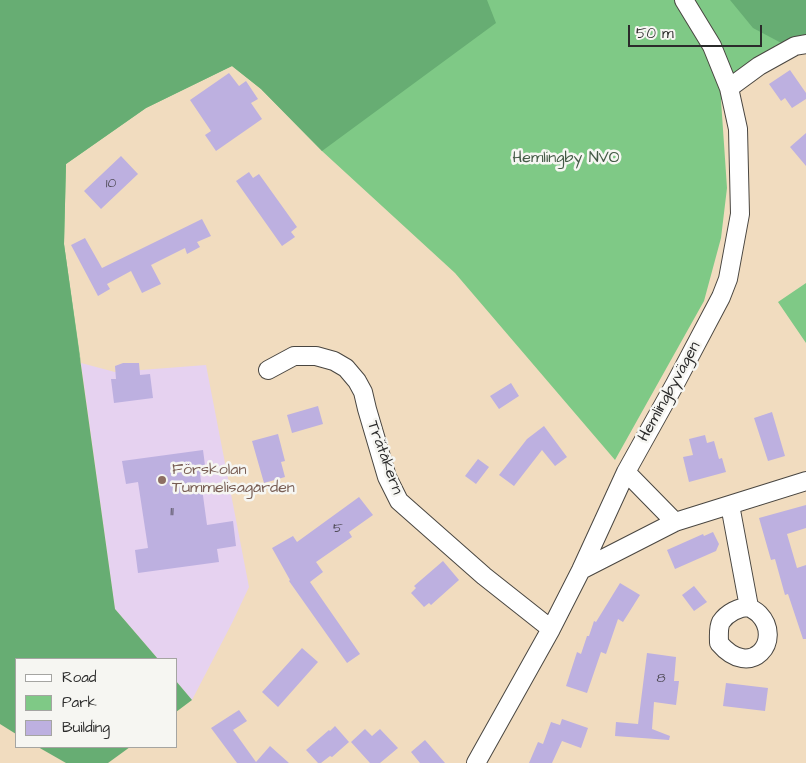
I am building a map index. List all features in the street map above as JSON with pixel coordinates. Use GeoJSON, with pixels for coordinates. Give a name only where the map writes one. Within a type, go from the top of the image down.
{"type":"FeatureCollection","features":[{"type":"Feature","properties":{"kind":"street","name":"Hemlingbyvägen"},"geometry":{"type":"LineString","coordinates":[[476,763],[581,570],[626,472],[721,297],[728,279],[740,214],[738,129],[729,88],[712,46],[684,0]]}},
{"type":"Feature","properties":{"kind":"street"},"geometry":{"type":"LineString","coordinates":[[729,88],[759,66],[795,46],[806,44]]}},
{"type":"Feature","properties":{"kind":"street","name":"Trätåkern"},"geometry":{"type":"LineString","coordinates":[[268,370],[294,356],[316,356],[334,361],[346,368],[363,392],[366,410],[387,477],[399,501],[484,576],[550,629]]}},
{"type":"Feature","properties":{"kind":"street"},"geometry":{"type":"LineString","coordinates":[[626,472],[675,522]]}},
{"type":"Feature","properties":{"kind":"street"},"geometry":{"type":"LineString","coordinates":[[581,570],[675,522],[806,481]]}},
{"type":"Feature","properties":{"kind":"street"},"geometry":{"type":"LineString","coordinates":[[730,505],[749,607]]}},
{"type":"Feature","properties":{"kind":"shaded area","name":"Förskolan Tummelisagården"},"geometry":{"type":"Polygon","coordinates":[[[81,363],[115,372],[206,365],[249,587],[192,700],[178,683],[178,658],[157,658],[115,609],[81,363]]]}},
{"type":"Feature","properties":{"kind":"green space","name":"Hemlingby NVO"},"geometry":{"type":"Polygon","coordinates":[[[0,0],[806,0],[806,50],[770,63],[721,100],[727,188],[721,238],[704,301],[615,460],[455,273],[322,151],[261,89],[232,66],[146,108],[66,164],[64,244],[81,363],[0,0]]]}},
{"type":"Feature","properties":{"kind":"green space"},"geometry":{"type":"Polygon","coordinates":[[[0,0],[487,0],[496,23],[322,151],[261,89],[232,66],[146,108],[66,164],[64,244],[115,609],[157,658],[15,658],[15,733],[0,724],[0,0]]]}},
{"type":"Feature","properties":{"kind":"green space"},"geometry":{"type":"Polygon","coordinates":[[[730,0],[806,0],[806,39],[787,46],[753,28],[730,0]]]}},
{"type":"Feature","properties":{"kind":"green space"},"geometry":{"type":"Polygon","coordinates":[[[806,283],[806,343],[778,302],[806,283]]]}},
{"type":"Feature","properties":{"kind":"green space"},"geometry":{"type":"Polygon","coordinates":[[[178,683],[192,700],[178,710],[178,683]]]}},
{"type":"Feature","properties":{"kind":"green space"},"geometry":{"type":"Polygon","coordinates":[[[40,748],[129,748],[108,763],[66,763],[40,748]]]}},
{"type":"Feature","properties":{"kind":"building"},"geometry":{"type":"Polygon","coordinates":[[[790,70],[806,93],[806,99],[792,108],[785,98],[781,101],[769,84],[790,70]]]}},
{"type":"Feature","properties":{"kind":"building"},"geometry":{"type":"Polygon","coordinates":[[[229,73],[239,86],[246,81],[258,99],[251,103],[262,119],[216,151],[205,135],[211,131],[190,100],[229,73]]]}},
{"type":"Feature","properties":{"kind":"building"},"geometry":{"type":"Polygon","coordinates":[[[806,133],[806,166],[790,147],[806,133]]]}},
{"type":"Feature","properties":{"kind":"building"},"geometry":{"type":"Polygon","coordinates":[[[121,156],[138,174],[101,209],[84,191],[121,156]]]}},
{"type":"Feature","properties":{"kind":"building"},"geometry":{"type":"Polygon","coordinates":[[[249,172],[253,178],[259,174],[297,227],[291,232],[295,237],[282,246],[236,181],[249,172]]]}},
{"type":"Feature","properties":{"kind":"building"},"geometry":{"type":"Polygon","coordinates":[[[202,219],[211,236],[197,242],[200,247],[187,254],[185,248],[151,265],[161,284],[142,293],[131,271],[107,284],[110,289],[98,296],[71,245],[85,238],[102,268],[202,219]]]}},
{"type":"Feature","properties":{"kind":"building"},"geometry":{"type":"Polygon","coordinates":[[[123,363],[139,363],[140,375],[150,374],[153,398],[114,403],[111,379],[116,379],[115,366],[123,363]]]}},
{"type":"Feature","properties":{"kind":"building"},"geometry":{"type":"Polygon","coordinates":[[[511,383],[519,396],[499,409],[490,396],[511,383]]]}},
{"type":"Feature","properties":{"kind":"building"},"geometry":{"type":"Polygon","coordinates":[[[318,406],[323,424],[292,433],[287,415],[318,406]]]}},
{"type":"Feature","properties":{"kind":"building"},"geometry":{"type":"Polygon","coordinates":[[[772,412],[785,456],[768,461],[754,418],[772,412]]]}},
{"type":"Feature","properties":{"kind":"building"},"geometry":{"type":"Polygon","coordinates":[[[544,426],[567,457],[555,466],[542,450],[514,486],[499,475],[527,439],[544,426]]]}},
{"type":"Feature","properties":{"kind":"building"},"geometry":{"type":"Polygon","coordinates":[[[278,434],[285,461],[281,462],[285,477],[264,483],[252,441],[278,434]]]}},
{"type":"Feature","properties":{"kind":"building"},"geometry":{"type":"Polygon","coordinates":[[[705,435],[707,443],[714,441],[719,459],[722,458],[726,472],[689,482],[683,457],[693,455],[689,439],[705,435]]]}},
{"type":"Feature","properties":{"kind":"building"},"geometry":{"type":"Polygon","coordinates":[[[203,450],[206,473],[200,474],[207,525],[233,521],[236,546],[217,549],[219,562],[138,573],[135,550],[148,548],[138,482],[126,484],[122,461],[203,450]]]}},
{"type":"Feature","properties":{"kind":"building"},"geometry":{"type":"Polygon","coordinates":[[[478,459],[489,467],[476,484],[465,476],[478,459]]]}},
{"type":"Feature","properties":{"kind":"building"},"geometry":{"type":"Polygon","coordinates":[[[359,497],[373,515],[349,532],[352,537],[316,562],[323,572],[310,582],[360,654],[347,663],[289,581],[272,548],[293,536],[297,542],[359,497]]]}},
{"type":"Feature","properties":{"kind":"building"},"geometry":{"type":"Polygon","coordinates":[[[806,505],[806,528],[787,534],[797,568],[806,565],[806,639],[803,639],[788,594],[785,595],[775,559],[771,560],[759,518],[806,505]]]}},
{"type":"Feature","properties":{"kind":"building"},"geometry":{"type":"Polygon","coordinates":[[[713,532],[719,544],[716,551],[675,569],[667,550],[703,534],[704,536],[713,532]]]}},
{"type":"Feature","properties":{"kind":"building"},"geometry":{"type":"Polygon","coordinates":[[[443,561],[459,580],[431,605],[429,603],[424,607],[411,593],[416,588],[414,586],[443,561]]]}},
{"type":"Feature","properties":{"kind":"building"},"geometry":{"type":"Polygon","coordinates":[[[620,583],[640,595],[623,622],[618,619],[606,654],[601,652],[587,693],[566,686],[577,652],[581,654],[594,621],[596,622],[620,583]]]}},
{"type":"Feature","properties":{"kind":"building"},"geometry":{"type":"Polygon","coordinates":[[[694,586],[707,602],[694,611],[682,595],[694,586]]]}},
{"type":"Feature","properties":{"kind":"building"},"geometry":{"type":"Polygon","coordinates":[[[302,648],[318,662],[278,707],[262,692],[302,648]]]}},
{"type":"Feature","properties":{"kind":"building"},"geometry":{"type":"Polygon","coordinates":[[[647,653],[676,657],[674,681],[679,681],[676,705],[654,702],[652,729],[670,736],[669,740],[615,736],[616,722],[638,724],[647,653]]]}},
{"type":"Feature","properties":{"kind":"building"},"geometry":{"type":"Polygon","coordinates":[[[726,683],[768,688],[765,711],[723,706],[726,683]]]}},
{"type":"Feature","properties":{"kind":"building"},"geometry":{"type":"Polygon","coordinates":[[[239,710],[247,721],[233,730],[256,762],[270,746],[289,763],[237,763],[211,728],[239,710]]]}},
{"type":"Feature","properties":{"kind":"building"},"geometry":{"type":"Polygon","coordinates":[[[562,719],[588,728],[581,748],[562,741],[552,763],[529,763],[538,742],[543,744],[551,722],[560,725],[562,719]]]}},
{"type":"Feature","properties":{"kind":"building"},"geometry":{"type":"Polygon","coordinates":[[[335,726],[349,742],[332,757],[330,756],[321,763],[318,763],[306,750],[335,726]]]}},
{"type":"Feature","properties":{"kind":"building"},"geometry":{"type":"Polygon","coordinates":[[[365,729],[372,736],[380,729],[398,748],[380,763],[370,763],[351,742],[365,729]]]}},
{"type":"Feature","properties":{"kind":"building"},"geometry":{"type":"Polygon","coordinates":[[[425,740],[445,763],[420,763],[411,752],[425,740]]]}},
{"type":"Feature","properties":{"kind":"place","name":"Förskolan Tummelisagården"},"geometry":{"type":"Point","coordinates":[162,480]}}]}
